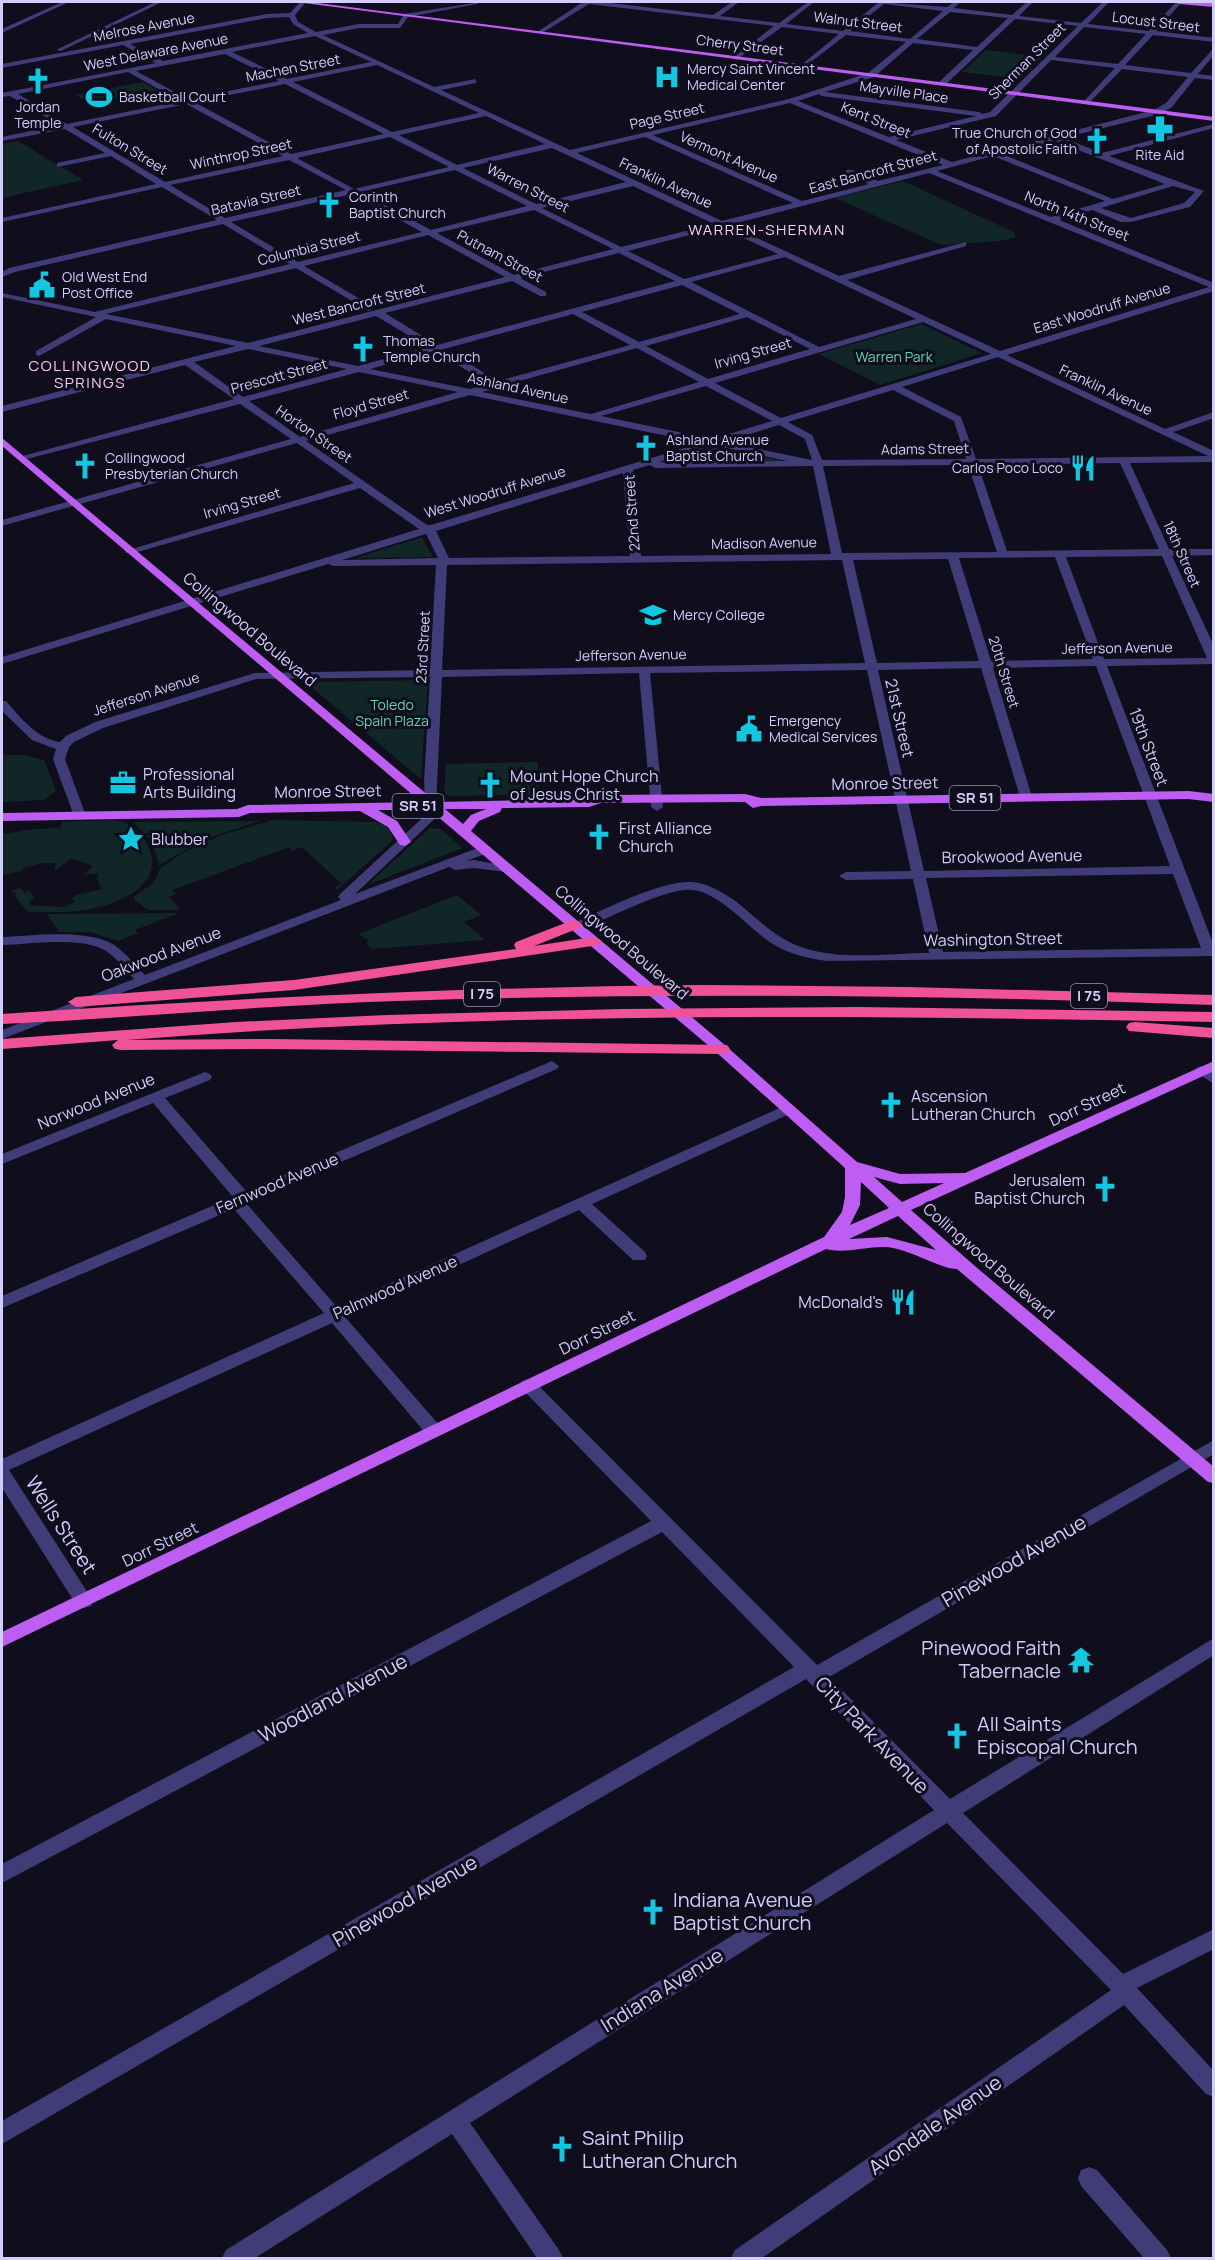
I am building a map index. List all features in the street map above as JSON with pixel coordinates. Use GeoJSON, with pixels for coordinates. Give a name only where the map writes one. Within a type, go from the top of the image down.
{"type":"FeatureCollection","features":[{"type":"Feature","properties":{"kind":"highway"},"geometry":{"type":"LineString","coordinates":[[492,957],[575,926]]}},
{"type":"Feature","properties":{"kind":"highway"},"geometry":{"type":"LineString","coordinates":[[2,1007],[294,985],[593,942]]}},
{"type":"Feature","properties":{"kind":"highway","name":"I 75"},"geometry":{"type":"LineString","coordinates":[[2,1019],[397,996],[815,990],[1214,1000]]}},
{"type":"Feature","properties":{"kind":"highway"},"geometry":{"type":"LineString","coordinates":[[964,992],[1214,990]]}},
{"type":"Feature","properties":{"kind":"highway","name":"I 75"},"geometry":{"type":"LineString","coordinates":[[2,1044],[180,1030],[408,1020],[740,1013],[1214,1017]]}},
{"type":"Feature","properties":{"kind":"highway"},"geometry":{"type":"LineString","coordinates":[[972,1015],[1214,1033]]}},
{"type":"Feature","properties":{"kind":"highway"},"geometry":{"type":"LineString","coordinates":[[60,1040],[99,1046],[270,1044],[721,1049]]}},
{"type":"Feature","properties":{"kind":"main road","name":"Cherry Street"},"geometry":{"type":"LineString","coordinates":[[301,2],[1214,119]]}},
{"type":"Feature","properties":{"kind":"main road"},"geometry":{"type":"LineString","coordinates":[[1179,2],[1214,6]]}},
{"type":"Feature","properties":{"kind":"main road"},"geometry":{"type":"LineString","coordinates":[[400,26],[418,19],[446,20]]}},
{"type":"Feature","properties":{"kind":"main road","name":"Collingwood Boulevard"},"geometry":{"type":"LineString","coordinates":[[2,441],[721,1049],[970,1271],[1214,1477]]}},
{"type":"Feature","properties":{"kind":"main road","name":"Monroe Street"},"geometry":{"type":"LineString","coordinates":[[1189,795],[1195,791],[1214,791]]}},
{"type":"Feature","properties":{"kind":"main road","name":"Monroe Street"},"geometry":{"type":"LineString","coordinates":[[2,807],[78,811],[238,813],[248,809],[434,808],[589,803],[600,808],[656,803],[746,806],[761,802],[902,799],[1189,795],[1198,798],[1214,798]]}},
{"type":"Feature","properties":{"kind":"main road"},"geometry":{"type":"LineString","coordinates":[[463,833],[475,818],[508,805]]}},
{"type":"Feature","properties":{"kind":"main road"},"geometry":{"type":"LineString","coordinates":[[361,807],[393,824],[405,842]]}},
{"type":"Feature","properties":{"kind":"main road","name":"Monroe Street"},"geometry":{"type":"LineString","coordinates":[[2,817],[78,811]]}},
{"type":"Feature","properties":{"kind":"main road","name":"Dorr Street"},"geometry":{"type":"LineString","coordinates":[[2,1640],[821,1245],[1209,1072]]}},
{"type":"Feature","properties":{"kind":"main road"},"geometry":{"type":"LineString","coordinates":[[821,1245],[842,1226],[853,1208],[853,1166],[900,1179],[950,1179],[974,1176]]}},
{"type":"Feature","properties":{"kind":"main road"},"geometry":{"type":"LineString","coordinates":[[821,1245],[887,1242],[906,1245],[934,1254],[970,1271]]}},
{"type":"Feature","properties":{"kind":"street"},"geometry":{"type":"LineString","coordinates":[[2,31],[66,2]]}},
{"type":"Feature","properties":{"kind":"street"},"geometry":{"type":"LineString","coordinates":[[44,58],[159,2]]}},
{"type":"Feature","properties":{"kind":"street"},"geometry":{"type":"LineString","coordinates":[[291,15],[301,2]]}},
{"type":"Feature","properties":{"kind":"street"},"geometry":{"type":"LineString","coordinates":[[400,26],[406,15],[477,2]]}},
{"type":"Feature","properties":{"kind":"street"},"geometry":{"type":"LineString","coordinates":[[540,32],[589,2]]}},
{"type":"Feature","properties":{"kind":"street","name":"Walnut Street"},"geometry":{"type":"LineString","coordinates":[[589,2],[979,49]]}},
{"type":"Feature","properties":{"kind":"street"},"geometry":{"type":"LineString","coordinates":[[651,9],[662,2]]}},
{"type":"Feature","properties":{"kind":"street"},"geometry":{"type":"LineString","coordinates":[[714,17],[736,2]]}},
{"type":"Feature","properties":{"kind":"street"},"geometry":{"type":"LineString","coordinates":[[736,58],[811,2]]}},
{"type":"Feature","properties":{"kind":"street"},"geometry":{"type":"LineString","coordinates":[[802,66],[883,2]]}},
{"type":"Feature","properties":{"kind":"street","name":"Locust Street"},"geometry":{"type":"LineString","coordinates":[[883,2],[1214,40]]}},
{"type":"Feature","properties":{"kind":"street","name":"Page Street"},"geometry":{"type":"LineString","coordinates":[[568,153],[791,101],[871,75],[957,2]]}},
{"type":"Feature","properties":{"kind":"street"},"geometry":{"type":"LineString","coordinates":[[941,84],[1030,2]]}},
{"type":"Feature","properties":{"kind":"street","name":"Sherman Street"},"geometry":{"type":"LineString","coordinates":[[888,140],[988,116],[1015,93],[1106,2]]}},
{"type":"Feature","properties":{"kind":"street"},"geometry":{"type":"LineString","coordinates":[[1086,103],[1179,2]]}},
{"type":"Feature","properties":{"kind":"street","name":"Franklin Avenue"},"geometry":{"type":"LineString","coordinates":[[291,15],[295,23],[316,34],[1214,457]]}},
{"type":"Feature","properties":{"kind":"street","name":"Melrose Avenue"},"geometry":{"type":"LineString","coordinates":[[2,66],[267,16],[291,15]]}},
{"type":"Feature","properties":{"kind":"street","name":"West Delaware Avenue"},"geometry":{"type":"LineString","coordinates":[[2,96],[161,63],[360,26],[400,26]]}},
{"type":"Feature","properties":{"kind":"street"},"geometry":{"type":"LineString","coordinates":[[94,33],[108,35],[161,63]]}},
{"type":"Feature","properties":{"kind":"street","name":"East Bancroft Street"},"geometry":{"type":"LineString","coordinates":[[723,225],[1157,112],[1169,105],[1214,50]]}},
{"type":"Feature","properties":{"kind":"street","name":"Warren Street"},"geometry":{"type":"LineString","coordinates":[[225,51],[819,350]]}},
{"type":"Feature","properties":{"kind":"street"},"geometry":{"type":"LineString","coordinates":[[1049,58],[1214,78]]}},
{"type":"Feature","properties":{"kind":"street","name":"Machen Street"},"geometry":{"type":"LineString","coordinates":[[2,139],[377,63]]}},
{"type":"Feature","properties":{"kind":"street","name":"Putnam Street"},"geometry":{"type":"LineString","coordinates":[[129,70],[543,294]]}},
{"type":"Feature","properties":{"kind":"street"},"geometry":{"type":"LineString","coordinates":[[434,89],[472,81]]}},
{"type":"Feature","properties":{"kind":"street","name":"Fulton Street"},"geometry":{"type":"LineString","coordinates":[[2,87],[524,402]]}},
{"type":"Feature","properties":{"kind":"street","name":"Mayville Place"},"geometry":{"type":"LineString","coordinates":[[816,93],[988,116]]}},
{"type":"Feature","properties":{"kind":"street","name":"Kent Street"},"geometry":{"type":"LineString","coordinates":[[791,101],[951,165]]}},
{"type":"Feature","properties":{"kind":"street","name":"Winthrop Street"},"geometry":{"type":"LineString","coordinates":[[2,220],[486,114]]}},
{"type":"Feature","properties":{"kind":"street"},"geometry":{"type":"LineString","coordinates":[[1185,115],[1214,126]]}},
{"type":"Feature","properties":{"kind":"street"},"geometry":{"type":"LineString","coordinates":[[1101,156],[1214,126]]}},
{"type":"Feature","properties":{"kind":"street","name":"Vermont Avenue"},"geometry":{"type":"LineString","coordinates":[[646,135],[802,204]]}},
{"type":"Feature","properties":{"kind":"street"},"geometry":{"type":"LineString","coordinates":[[1055,138],[1173,184],[1200,191],[1187,205],[1131,220],[1124,220],[1094,208]]}},
{"type":"Feature","properties":{"kind":"street","name":"Batavia Street"},"geometry":{"type":"LineString","coordinates":[[2,275],[12,270],[553,145]]}},
{"type":"Feature","properties":{"kind":"street"},"geometry":{"type":"LineString","coordinates":[[60,165],[112,154]]}},
{"type":"Feature","properties":{"kind":"street"},"geometry":{"type":"LineString","coordinates":[[994,154],[1114,202]]}},
{"type":"Feature","properties":{"kind":"street","name":"North 14th Street"},"geometry":{"type":"LineString","coordinates":[[931,171],[1214,287]]}},
{"type":"Feature","properties":{"kind":"street"},"geometry":{"type":"LineString","coordinates":[[849,172],[878,184]]}},
{"type":"Feature","properties":{"kind":"street","name":"Columbia Street"},"geometry":{"type":"LineString","coordinates":[[94,314],[634,183]]}},
{"type":"Feature","properties":{"kind":"street"},"geometry":{"type":"LineString","coordinates":[[1050,219],[1173,184]]}},
{"type":"Feature","properties":{"kind":"street","name":"West Bancroft Street"},"geometry":{"type":"LineString","coordinates":[[2,409],[248,346],[373,310],[513,278],[723,225]]}},
{"type":"Feature","properties":{"kind":"street"},"geometry":{"type":"LineString","coordinates":[[839,279],[963,244]]}},
{"type":"Feature","properties":{"kind":"street","name":"Prescott Street"},"geometry":{"type":"LineString","coordinates":[[23,459],[786,254]]}},
{"type":"Feature","properties":{"kind":"street","name":"East Woodruff Avenue"},"geometry":{"type":"LineString","coordinates":[[998,354],[1214,287]]}},
{"type":"Feature","properties":{"kind":"street","name":"Ashland Avenue"},"geometry":{"type":"LineString","coordinates":[[2,295],[818,464]]}},
{"type":"Feature","properties":{"kind":"street"},"geometry":{"type":"LineString","coordinates":[[574,311],[812,440],[818,464]]}},
{"type":"Feature","properties":{"kind":"street","name":"Floyd Street"},"geometry":{"type":"LineString","coordinates":[[2,523],[749,314]]}},
{"type":"Feature","properties":{"kind":"street"},"geometry":{"type":"LineString","coordinates":[[39,354],[105,316]]}},
{"type":"Feature","properties":{"kind":"street","name":"Irving Street"},"geometry":{"type":"LineString","coordinates":[[591,416],[924,319]]}},
{"type":"Feature","properties":{"kind":"street","name":"West Woodruff Avenue"},"geometry":{"type":"LineString","coordinates":[[2,661],[998,354]]}},
{"type":"Feature","properties":{"kind":"street","name":"Horton Street"},"geometry":{"type":"LineString","coordinates":[[187,362],[427,529]]}},
{"type":"Feature","properties":{"kind":"street"},"geometry":{"type":"LineString","coordinates":[[893,386],[958,419],[1003,555]]}},
{"type":"Feature","properties":{"kind":"street"},"geometry":{"type":"LineString","coordinates":[[1165,432],[1214,415]]}},
{"type":"Feature","properties":{"kind":"street","name":"Adams Street"},"geometry":{"type":"LineString","coordinates":[[633,466],[1214,457]]}},
{"type":"Feature","properties":{"kind":"street","name":"18th Street"},"geometry":{"type":"LineString","coordinates":[[1123,459],[1214,661]]}},
{"type":"Feature","properties":{"kind":"street","name":"21st Street"},"geometry":{"type":"LineString","coordinates":[[818,464],[871,666],[937,957]]}},
{"type":"Feature","properties":{"kind":"street","name":"22nd Street"},"geometry":{"type":"LineString","coordinates":[[633,466],[636,560]]}},
{"type":"Feature","properties":{"kind":"street","name":"Irving Street"},"geometry":{"type":"LineString","coordinates":[[130,551],[362,484]]}},
{"type":"Feature","properties":{"kind":"street","name":"23rd Street"},"geometry":{"type":"LineString","coordinates":[[427,529],[444,562],[430,782],[434,808]]}},
{"type":"Feature","properties":{"kind":"street","name":"Madison Avenue"},"geometry":{"type":"LineString","coordinates":[[315,563],[1214,552]]}},
{"type":"Feature","properties":{"kind":"street","name":"19th Street"},"geometry":{"type":"LineString","coordinates":[[1059,554],[1211,952]]}},
{"type":"Feature","properties":{"kind":"street","name":"20th Street"},"geometry":{"type":"LineString","coordinates":[[953,556],[1026,797]]}},
{"type":"Feature","properties":{"kind":"street","name":"Jefferson Avenue"},"geometry":{"type":"LineString","coordinates":[[63,746],[78,734],[99,724],[241,679],[278,675],[1214,661]]}},
{"type":"Feature","properties":{"kind":"street"},"geometry":{"type":"LineString","coordinates":[[644,669],[656,803]]}},
{"type":"Feature","properties":{"kind":"street"},"geometry":{"type":"LineString","coordinates":[[2,704],[36,737],[63,746],[60,753],[60,764],[78,811]]}},
{"type":"Feature","properties":{"kind":"street","name":"Oakwood Avenue"},"geometry":{"type":"LineString","coordinates":[[334,906],[405,842],[434,808]]}},
{"type":"Feature","properties":{"kind":"street","name":"Oakwood Avenue"},"geometry":{"type":"LineString","coordinates":[[2,1035],[483,850]]}},
{"type":"Feature","properties":{"kind":"street","name":"Oakwood Avenue"},"geometry":{"type":"LineString","coordinates":[[431,869],[474,864],[508,870]]}},
{"type":"Feature","properties":{"kind":"street","name":"Brookwood Avenue"},"geometry":{"type":"LineString","coordinates":[[846,876],[1178,870]]}},
{"type":"Feature","properties":{"kind":"street","name":"Washington Street"},"geometry":{"type":"LineString","coordinates":[[575,926],[667,891],[693,886],[714,893],[776,940],[795,950],[822,957],[1211,952]]}},
{"type":"Feature","properties":{"kind":"street"},"geometry":{"type":"LineString","coordinates":[[2,941],[79,940],[100,943],[111,949],[142,980]]}},
{"type":"Feature","properties":{"kind":"street","name":"Fernwood Avenue"},"geometry":{"type":"LineString","coordinates":[[2,1302],[552,1066]]}},
{"type":"Feature","properties":{"kind":"street","name":"Norwood Avenue"},"geometry":{"type":"LineString","coordinates":[[2,1159],[205,1077]]}},
{"type":"Feature","properties":{"kind":"street"},"geometry":{"type":"LineString","coordinates":[[156,1096],[334,1315],[434,1431]]}},
{"type":"Feature","properties":{"kind":"street","name":"Palmwood Avenue"},"geometry":{"type":"LineString","coordinates":[[2,1466],[789,1108]]}},
{"type":"Feature","properties":{"kind":"street"},"geometry":{"type":"LineString","coordinates":[[581,1203],[639,1256]]}},
{"type":"Feature","properties":{"kind":"street","name":"City Park Avenue"},"geometry":{"type":"LineString","coordinates":[[528,1385],[1124,1989],[1214,2086]]}},
{"type":"Feature","properties":{"kind":"street","name":"Pinewood Avenue"},"geometry":{"type":"LineString","coordinates":[[2,2133],[1214,1446]]}},
{"type":"Feature","properties":{"kind":"street","name":"Wells Street"},"geometry":{"type":"LineString","coordinates":[[2,1474],[84,1601]]}},
{"type":"Feature","properties":{"kind":"street","name":"Woodland Avenue"},"geometry":{"type":"LineString","coordinates":[[2,1874],[665,1522]]}},
{"type":"Feature","properties":{"kind":"street","name":"Indiana Avenue"},"geometry":{"type":"LineString","coordinates":[[234,2259],[1214,1645]]}},
{"type":"Feature","properties":{"kind":"street","name":"Avondale Avenue"},"geometry":{"type":"LineString","coordinates":[[743,2259],[1124,1989],[1214,1938]]}},
{"type":"Feature","properties":{"kind":"street"},"geometry":{"type":"LineString","coordinates":[[455,2120],[551,2259]]}},
{"type":"Feature","properties":{"kind":"street"},"geometry":{"type":"LineString","coordinates":[[1089,2178],[1159,2259]]}},
{"type":"Feature","properties":{"kind":"green space"},"geometry":{"type":"Polygon","coordinates":[[[986,50],[1042,57],[1020,79],[962,72],[986,50]]]}},
{"type":"Feature","properties":{"kind":"green space"},"geometry":{"type":"Polygon","coordinates":[[[143,82],[158,91],[90,104],[76,95],[143,82]]]}},
{"type":"Feature","properties":{"kind":"green space"},"geometry":{"type":"Polygon","coordinates":[[[18,141],[83,180],[2,198],[2,144],[18,141]]]}},
{"type":"Feature","properties":{"kind":"green space"},"geometry":{"type":"Polygon","coordinates":[[[903,181],[1014,232],[1016,237],[1000,241],[941,245],[835,198],[903,181]]]}},
{"type":"Feature","properties":{"kind":"green space","name":"Warren Park"},"geometry":{"type":"Polygon","coordinates":[[[921,324],[982,353],[880,385],[819,354],[921,324]]]}},
{"type":"Feature","properties":{"kind":"green space"},"geometry":{"type":"Polygon","coordinates":[[[713,446],[789,462],[668,461],[713,446]]]}},
{"type":"Feature","properties":{"kind":"green space"},"geometry":{"type":"Polygon","coordinates":[[[422,537],[433,557],[355,558],[422,537]]]}},
{"type":"Feature","properties":{"kind":"green space","name":"Toledo Spain Plaza"},"geometry":{"type":"Polygon","coordinates":[[[428,680],[421,779],[305,682],[428,680]]]}},
{"type":"Feature","properties":{"kind":"green space"},"geometry":{"type":"Polygon","coordinates":[[[2,755],[25,755],[44,760],[56,791],[44,800],[2,802],[2,755]]]}},
{"type":"Feature","properties":{"kind":"green space"},"geometry":{"type":"Polygon","coordinates":[[[538,762],[539,794],[447,796],[444,791],[446,764],[538,762]]]}},
{"type":"Feature","properties":{"kind":"green space"},"geometry":{"type":"Polygon","coordinates":[[[273,820],[376,822],[388,828],[393,840],[337,890],[333,888],[342,884],[302,847],[292,851],[290,847],[172,890],[176,894],[169,897],[181,909],[149,910],[134,900],[134,897],[154,882],[160,869],[181,854],[221,835],[273,820]]]}},
{"type":"Feature","properties":{"kind":"green space"},"geometry":{"type":"Polygon","coordinates":[[[114,821],[131,826],[142,836],[151,854],[152,867],[148,878],[129,895],[103,906],[72,912],[28,912],[15,896],[16,893],[11,893],[12,890],[20,888],[25,892],[29,890],[34,897],[28,905],[63,907],[75,902],[73,896],[102,889],[97,879],[99,873],[83,875],[93,866],[71,858],[58,869],[54,869],[56,863],[43,863],[2,875],[2,834],[60,828],[62,822],[114,821]]]}},
{"type":"Feature","properties":{"kind":"green space"},"geometry":{"type":"Polygon","coordinates":[[[260,821],[205,839],[159,865],[152,841],[133,822],[260,821]]]}},
{"type":"Feature","properties":{"kind":"green space"},"geometry":{"type":"Polygon","coordinates":[[[430,828],[440,829],[463,848],[367,885],[430,828]]]}},
{"type":"Feature","properties":{"kind":"green space"},"geometry":{"type":"Polygon","coordinates":[[[457,895],[481,915],[464,922],[485,940],[372,949],[366,943],[369,941],[358,934],[457,895]]]}},
{"type":"Feature","properties":{"kind":"green space"},"geometry":{"type":"Polygon","coordinates":[[[179,913],[135,930],[138,933],[118,941],[90,932],[59,932],[47,914],[179,913]]]}},
{"type":"Feature","properties":{"kind":"place","name":"Mercy Saint Vincent Medical Center"},"geometry":{"type":"Point","coordinates":[667,77]}},
{"type":"Feature","properties":{"kind":"place","name":"Jordan Temple"},"geometry":{"type":"Point","coordinates":[38,81]}},
{"type":"Feature","properties":{"kind":"place","name":"Basketball Court"},"geometry":{"type":"Point","coordinates":[99,97]}},
{"type":"Feature","properties":{"kind":"place","name":"Rite Aid"},"geometry":{"type":"Point","coordinates":[1160,129]}},
{"type":"Feature","properties":{"kind":"place","name":"True Church of God of Apostolic Faith"},"geometry":{"type":"Point","coordinates":[1097,141]}},
{"type":"Feature","properties":{"kind":"place","name":"Corinth Baptist Church"},"geometry":{"type":"Point","coordinates":[329,205]}},
{"type":"Feature","properties":{"kind":"place","name":"Old West End Post Office"},"geometry":{"type":"Point","coordinates":[42,285]}},
{"type":"Feature","properties":{"kind":"place","name":"Thomas Temple Church"},"geometry":{"type":"Point","coordinates":[363,349]}},
{"type":"Feature","properties":{"kind":"place","name":"Ashland Avenue Baptist Church"},"geometry":{"type":"Point","coordinates":[646,448]}},
{"type":"Feature","properties":{"kind":"place","name":"Collingwood Presbyterian Church"},"geometry":{"type":"Point","coordinates":[85,466]}},
{"type":"Feature","properties":{"kind":"place","name":"Carlos Poco Loco"},"geometry":{"type":"Point","coordinates":[1083,468]}},
{"type":"Feature","properties":{"kind":"place","name":"Mercy College"},"geometry":{"type":"Point","coordinates":[653,615]}},
{"type":"Feature","properties":{"kind":"place","name":"Emergency Medical Services"},"geometry":{"type":"Point","coordinates":[749,729]}},
{"type":"Feature","properties":{"kind":"place","name":"Professional Arts Building"},"geometry":{"type":"Point","coordinates":[123,783]}},
{"type":"Feature","properties":{"kind":"place","name":"Mount Hope Church of Jesus Christ"},"geometry":{"type":"Point","coordinates":[490,785]}},
{"type":"Feature","properties":{"kind":"place","name":"First Alliance Church"},"geometry":{"type":"Point","coordinates":[599,837]}},
{"type":"Feature","properties":{"kind":"place","name":"Blubber"},"geometry":{"type":"Point","coordinates":[131,839]}},
{"type":"Feature","properties":{"kind":"place","name":"Ascension Lutheran Church"},"geometry":{"type":"Point","coordinates":[891,1105]}},
{"type":"Feature","properties":{"kind":"place","name":"Jerusalem Baptist Church"},"geometry":{"type":"Point","coordinates":[1105,1189]}},
{"type":"Feature","properties":{"kind":"place","name":"McDonald's"},"geometry":{"type":"Point","coordinates":[903,1302]}},
{"type":"Feature","properties":{"kind":"place","name":"Pinewood Faith Tabernacle"},"geometry":{"type":"Point","coordinates":[1081,1660]}},
{"type":"Feature","properties":{"kind":"place","name":"All Saints Episcopal Church"},"geometry":{"type":"Point","coordinates":[957,1736]}},
{"type":"Feature","properties":{"kind":"place","name":"Indiana Avenue Baptist Church"},"geometry":{"type":"Point","coordinates":[653,1912]}},
{"type":"Feature","properties":{"kind":"place","name":"Saint Philip Lutheran Church"},"geometry":{"type":"Point","coordinates":[562,2149]}},
{"type":"Feature","properties":{"kind":"district","name":"WARREN-SHERMAN"},"geometry":{"type":"Point","coordinates":[767,230]}},
{"type":"Feature","properties":{"kind":"district","name":"COLLINGWOOD SPRINGS"},"geometry":{"type":"Point","coordinates":[90,374]}}]}
